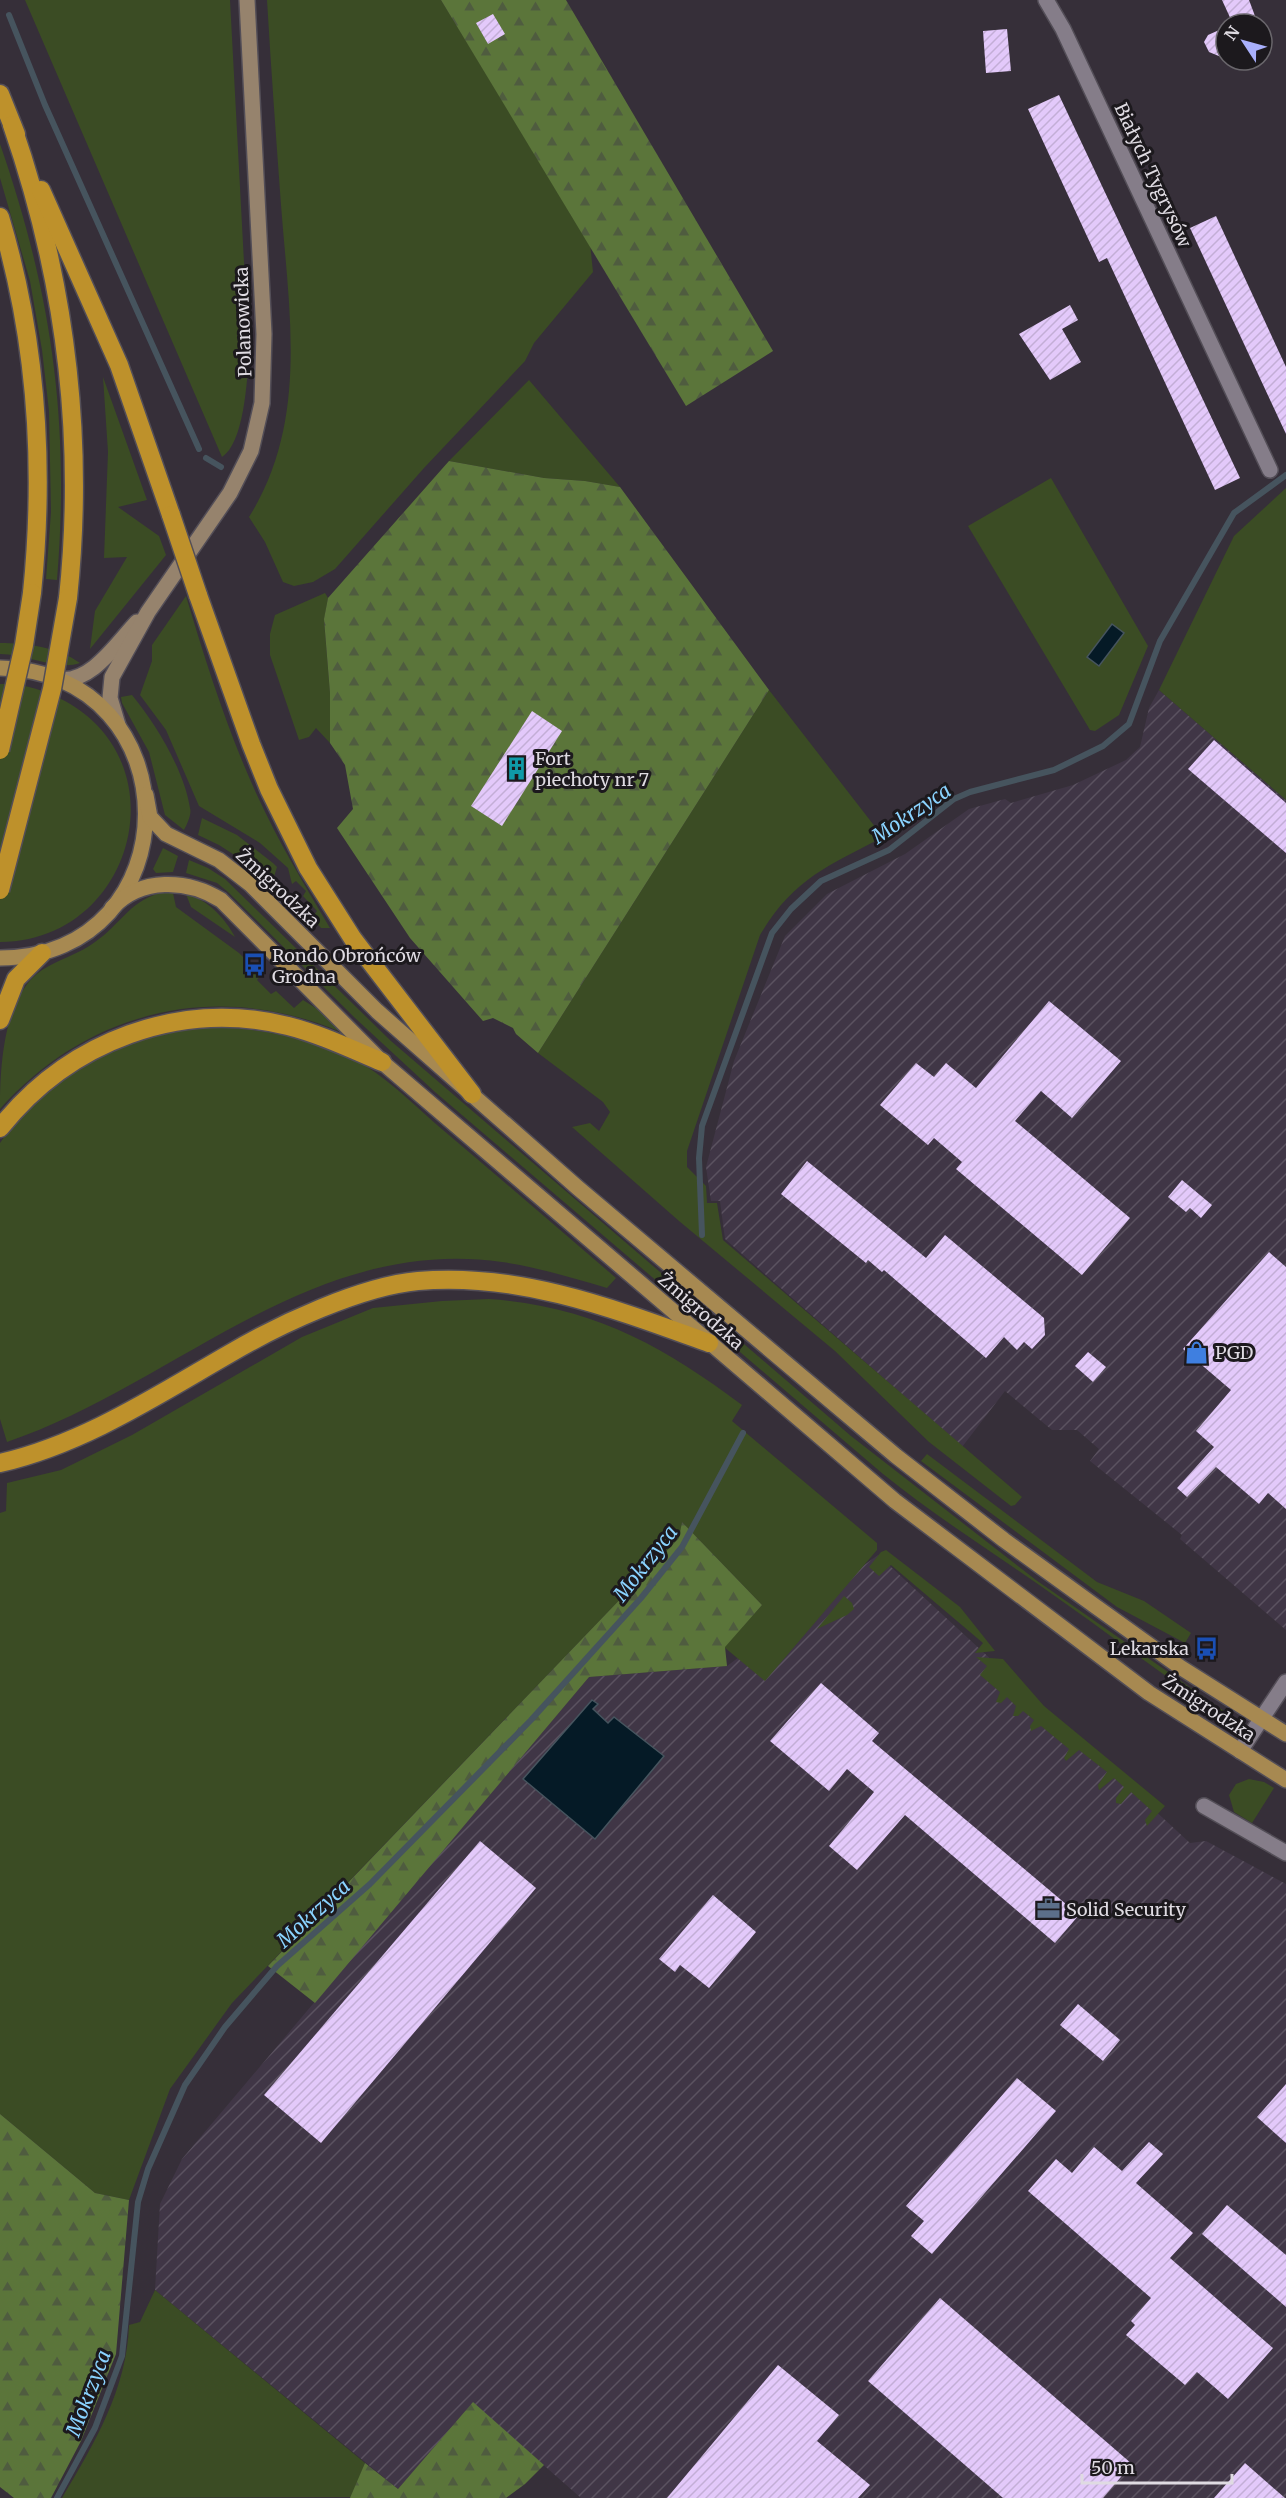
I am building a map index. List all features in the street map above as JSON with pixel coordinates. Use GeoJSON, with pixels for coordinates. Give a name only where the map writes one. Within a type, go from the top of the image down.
{"type":"FeatureCollection","features":[{"type":"Feature","properties":{"kind":"highway"},"geometry":{"type":"LineString","coordinates":[[0,94],[25,161],[51,269],[69,371],[76,478],[68,598],[52,689],[0,890]]}},
{"type":"Feature","properties":{"kind":"highway"},"geometry":{"type":"LineString","coordinates":[[12,125],[119,365],[198,595],[269,789],[309,868],[353,939],[472,1094]]}},
{"type":"Feature","properties":{"kind":"highway"},"geometry":{"type":"LineString","coordinates":[[0,217],[15,272],[34,376],[40,483],[32,593],[24,645],[0,750]]}},
{"type":"Feature","properties":{"kind":"highway"},"geometry":{"type":"LineString","coordinates":[[0,1020],[16,979],[42,953]]}},
{"type":"Feature","properties":{"kind":"highway"},"geometry":{"type":"LineString","coordinates":[[0,1128],[34,1089],[65,1065],[114,1039],[153,1026],[180,1021],[236,1018],[289,1026],[382,1062]]}},
{"type":"Feature","properties":{"kind":"highway"},"geometry":{"type":"LineString","coordinates":[[0,1463],[82,1435],[151,1400],[244,1345],[342,1299],[416,1281],[470,1279],[547,1290],[620,1310],[709,1343]]}},
{"type":"Feature","properties":{"kind":"main road"},"geometry":{"type":"LineString","coordinates":[[0,668],[17,668],[58,679],[91,698],[118,725],[136,757],[146,795],[147,827],[144,847],[133,877],[112,908],[78,937],[42,953],[0,958]]}},
{"type":"Feature","properties":{"kind":"main road","name":"Żmigrodzka"},"geometry":{"type":"LineString","coordinates":[[146,795],[150,817],[165,834],[219,860],[250,884],[377,1011],[787,1366],[896,1456],[1004,1540],[1180,1667],[1286,1734]]}},
{"type":"Feature","properties":{"kind":"main road","name":"Żmigrodzka"},"geometry":{"type":"LineString","coordinates":[[112,908],[130,896],[153,886],[170,883],[193,886],[210,893],[227,906],[382,1062],[895,1501],[1149,1693],[1286,1780]]}},
{"type":"Feature","properties":{"kind":"street","name":"Polanowicka"},"geometry":{"type":"LineString","coordinates":[[118,725],[110,698],[112,677],[148,612],[230,493],[250,451],[262,403],[264,334],[247,0]]}},
{"type":"Feature","properties":{"kind":"street","name":"Białych Tygrysów"},"geometry":{"type":"LineString","coordinates":[[1046,0],[1063,29],[1270,470]]}},
{"type":"Feature","properties":{"kind":"street","name":"Polanowicka"},"geometry":{"type":"LineString","coordinates":[[58,679],[72,680],[80,677],[148,612]]}},
{"type":"Feature","properties":{"kind":"street"},"geometry":{"type":"LineString","coordinates":[[1240,1751],[1286,1682]]}},
{"type":"Feature","properties":{"kind":"street"},"geometry":{"type":"LineString","coordinates":[[1204,1806],[1286,1853]]}},
{"type":"Feature","properties":{"kind":"shaded area"},"geometry":{"type":"Polygon","coordinates":[[[1159,690],[1286,800],[1286,1630],[1180,1539],[1182,1535],[1090,1461],[1099,1449],[1077,1430],[1052,1430],[1005,1391],[962,1447],[725,1239],[720,1201],[711,1201],[706,1167],[734,1061],[785,936],[827,894],[905,854],[969,809],[1005,799],[1011,803],[1073,785],[1126,760],[1140,747],[1149,708],[1159,690]]]}},
{"type":"Feature","properties":{"kind":"shaded area"},"geometry":{"type":"Polygon","coordinates":[[[878,1555],[1190,1843],[1206,1841],[1286,1884],[1286,2498],[581,2498],[473,2403],[398,2489],[155,2290],[160,2204],[182,2159],[589,1677],[727,1666],[878,1555]]]}},
{"type":"Feature","properties":{"kind":"green space"},"geometry":{"type":"Polygon","coordinates":[[[25,0],[230,0],[249,356],[240,425],[229,450],[222,457],[25,0]]]}},
{"type":"Feature","properties":{"kind":"green space"},"geometry":{"type":"Polygon","coordinates":[[[267,0],[441,0],[590,243],[593,272],[534,343],[525,361],[424,468],[335,569],[313,582],[294,586],[283,582],[265,542],[249,517],[268,480],[280,443],[288,404],[290,365],[288,285],[267,0]]]}},
{"type":"Feature","properties":{"kind":"green space"},"geometry":{"type":"Polygon","coordinates":[[[441,0],[566,0],[773,351],[686,406],[441,0]]]}},
{"type":"Feature","properties":{"kind":"green space"},"geometry":{"type":"Polygon","coordinates":[[[0,144],[33,253],[53,359],[61,466],[57,580],[46,579],[51,512],[49,411],[42,350],[30,281],[0,178],[0,144]]]}},
{"type":"Feature","properties":{"kind":"green space"},"geometry":{"type":"Polygon","coordinates":[[[103,377],[147,500],[118,507],[159,536],[166,555],[90,649],[95,611],[127,557],[104,558],[108,452],[103,377]]]}},
{"type":"Feature","properties":{"kind":"green space"},"geometry":{"type":"Polygon","coordinates":[[[529,380],[620,487],[585,481],[544,478],[449,461],[529,380]]]}},
{"type":"Feature","properties":{"kind":"green space"},"geometry":{"type":"Polygon","coordinates":[[[449,461],[544,478],[585,481],[620,487],[769,690],[538,1053],[516,1034],[513,1028],[493,1018],[483,1021],[410,938],[337,828],[353,809],[345,765],[330,743],[330,693],[324,619],[328,598],[449,461]]]}},
{"type":"Feature","properties":{"kind":"green space"},"geometry":{"type":"Polygon","coordinates":[[[1051,478],[1148,646],[1119,715],[1095,731],[1090,730],[968,526],[1051,478]]]}},
{"type":"Feature","properties":{"kind":"green space"},"geometry":{"type":"Polygon","coordinates":[[[1286,488],[1286,800],[1159,690],[1234,536],[1286,488]]]}},
{"type":"Feature","properties":{"kind":"green space"},"geometry":{"type":"Polygon","coordinates":[[[325,593],[328,598],[324,620],[330,693],[330,743],[316,728],[309,737],[299,740],[270,655],[270,634],[275,615],[325,593]]]}},
{"type":"Feature","properties":{"kind":"green space"},"geometry":{"type":"Polygon","coordinates":[[[186,596],[218,697],[246,771],[282,846],[330,928],[321,928],[312,918],[317,911],[303,896],[306,891],[296,881],[292,884],[288,868],[260,843],[199,806],[166,730],[140,695],[152,661],[152,645],[186,596]]]}},
{"type":"Feature","properties":{"kind":"green space"},"geometry":{"type":"Polygon","coordinates":[[[0,643],[42,647],[62,653],[80,663],[51,664],[0,654],[0,643]]]}},
{"type":"Feature","properties":{"kind":"green space"},"geometry":{"type":"Polygon","coordinates":[[[0,684],[25,686],[57,697],[101,730],[123,766],[131,805],[126,846],[109,883],[82,913],[45,934],[0,942],[0,684]]]}},
{"type":"Feature","properties":{"kind":"green space"},"geometry":{"type":"Polygon","coordinates":[[[769,690],[883,837],[828,866],[799,887],[773,916],[760,935],[687,1151],[687,1167],[706,1186],[707,1203],[717,1203],[723,1240],[1022,1497],[1015,1505],[1011,1506],[929,1442],[835,1351],[679,1221],[572,1127],[590,1123],[599,1131],[610,1112],[603,1102],[538,1053],[769,690]]]}},
{"type":"Feature","properties":{"kind":"green space"},"geometry":{"type":"Polygon","coordinates":[[[132,695],[159,733],[182,778],[190,810],[184,830],[165,815],[149,752],[122,703],[121,697],[132,695]]]}},
{"type":"Feature","properties":{"kind":"green space"},"geometry":{"type":"Polygon","coordinates":[[[202,818],[237,835],[273,863],[277,867],[273,880],[219,845],[198,835],[202,818]]]}},
{"type":"Feature","properties":{"kind":"green space"},"geometry":{"type":"Polygon","coordinates":[[[163,848],[178,856],[173,872],[156,873],[153,869],[163,848]]]}},
{"type":"Feature","properties":{"kind":"green space"},"geometry":{"type":"Polygon","coordinates":[[[189,860],[225,879],[391,1041],[851,1436],[1036,1580],[1224,1711],[1222,1713],[1214,1710],[883,1474],[435,1092],[355,1018],[228,892],[217,883],[186,873],[189,860]]]}},
{"type":"Feature","properties":{"kind":"green space"},"geometry":{"type":"Polygon","coordinates":[[[159,893],[173,893],[176,907],[239,953],[261,975],[257,980],[271,994],[276,991],[294,1008],[303,1000],[319,1010],[341,1032],[295,1016],[248,1008],[203,1007],[158,1014],[115,1027],[74,1047],[35,1075],[0,1109],[1,1073],[6,1034],[19,997],[29,982],[42,970],[95,942],[139,903],[159,893]]]}},
{"type":"Feature","properties":{"kind":"green space"},"geometry":{"type":"Polygon","coordinates":[[[186,894],[201,900],[215,910],[235,937],[191,907],[186,894]]]}},
{"type":"Feature","properties":{"kind":"green space"},"geometry":{"type":"Polygon","coordinates":[[[209,1027],[281,1034],[333,1050],[363,1064],[398,1090],[616,1278],[607,1288],[542,1270],[502,1262],[432,1260],[367,1271],[305,1292],[246,1320],[69,1417],[7,1442],[0,1419],[0,1143],[19,1118],[41,1096],[65,1077],[91,1061],[118,1048],[148,1039],[178,1031],[209,1027]]]}},
{"type":"Feature","properties":{"kind":"green space"},"geometry":{"type":"Polygon","coordinates":[[[489,1299],[526,1303],[593,1320],[624,1332],[683,1364],[742,1405],[732,1421],[877,1543],[877,1550],[765,1681],[724,1647],[762,1605],[682,1522],[680,1537],[232,2003],[170,2089],[129,2200],[95,2193],[0,2114],[0,1513],[6,1511],[7,1483],[61,1470],[132,1435],[302,1337],[373,1308],[489,1299]]]}},
{"type":"Feature","properties":{"kind":"green space"},"geometry":{"type":"Polygon","coordinates":[[[927,1454],[1097,1582],[1144,1601],[1191,1633],[1185,1643],[1117,1607],[921,1461],[927,1454]]]}},
{"type":"Feature","properties":{"kind":"green space"},"geometry":{"type":"Polygon","coordinates":[[[682,1522],[762,1605],[725,1647],[727,1666],[589,1677],[315,2003],[268,1966],[679,1538],[682,1522]]]}},
{"type":"Feature","properties":{"kind":"green space"},"geometry":{"type":"Polygon","coordinates":[[[886,1550],[960,1607],[995,1651],[975,1653],[983,1643],[891,1565],[879,1576],[869,1567],[881,1552],[886,1550]]]}},
{"type":"Feature","properties":{"kind":"green space"},"geometry":{"type":"Polygon","coordinates":[[[844,1596],[852,1603],[854,1609],[847,1615],[817,1629],[844,1596]]]}},
{"type":"Feature","properties":{"kind":"green space"},"geometry":{"type":"Polygon","coordinates":[[[976,1657],[1003,1659],[1044,1706],[1165,1806],[1147,1826],[1145,1820],[1152,1811],[1131,1792],[1121,1804],[1116,1803],[1116,1798],[1124,1787],[1114,1778],[1099,1790],[1098,1785],[1107,1772],[1079,1750],[1066,1761],[1064,1758],[1069,1749],[1041,1726],[1031,1731],[1030,1726],[1034,1720],[1023,1711],[1018,1716],[1013,1716],[1016,1706],[1007,1697],[1001,1703],[996,1702],[1000,1692],[980,1675],[987,1666],[976,1657]]]}},
{"type":"Feature","properties":{"kind":"green space"},"geometry":{"type":"Polygon","coordinates":[[[1249,1779],[1264,1782],[1274,1788],[1252,1823],[1234,1812],[1229,1795],[1236,1784],[1249,1779]]]}},
{"type":"Feature","properties":{"kind":"green space"},"geometry":{"type":"Polygon","coordinates":[[[0,2114],[95,2193],[129,2200],[116,2354],[81,2441],[51,2498],[14,2498],[0,2487],[0,2114]]]}},
{"type":"Feature","properties":{"kind":"green space"},"geometry":{"type":"Polygon","coordinates":[[[155,2290],[365,2463],[352,2497],[62,2498],[107,2415],[122,2371],[129,2325],[140,2322],[155,2290]]]}},
{"type":"Feature","properties":{"kind":"green space"},"geometry":{"type":"Polygon","coordinates":[[[473,2402],[544,2465],[525,2484],[506,2498],[350,2498],[365,2463],[398,2489],[473,2402]]]}},
{"type":"Feature","properties":{"kind":"water"},"geometry":{"type":"Polygon","coordinates":[[[1112,624],[1124,633],[1099,666],[1087,657],[1112,624]]]}},
{"type":"Feature","properties":{"kind":"water"},"geometry":{"type":"Polygon","coordinates":[[[592,1700],[598,1704],[593,1709],[608,1723],[614,1717],[664,1756],[595,1839],[523,1779],[592,1700]]]}},
{"type":"Feature","properties":{"kind":"building"},"geometry":{"type":"Polygon","coordinates":[[[1222,0],[1249,0],[1254,12],[1228,12],[1222,0]]]}},
{"type":"Feature","properties":{"kind":"building"},"geometry":{"type":"Polygon","coordinates":[[[493,14],[505,34],[488,44],[476,23],[493,14]]]}},
{"type":"Feature","properties":{"kind":"building"},"geometry":{"type":"Polygon","coordinates":[[[1007,29],[1011,71],[986,73],[983,31],[1007,29]]]}},
{"type":"Feature","properties":{"kind":"building"},"geometry":{"type":"Polygon","coordinates":[[[1214,32],[1214,54],[1209,52],[1204,42],[1208,35],[1214,32]]]}},
{"type":"Feature","properties":{"kind":"building"},"geometry":{"type":"Polygon","coordinates":[[[1059,95],[1240,478],[1215,490],[1107,258],[1099,262],[1028,109],[1059,95]]]}},
{"type":"Feature","properties":{"kind":"building"},"geometry":{"type":"Polygon","coordinates":[[[1216,216],[1286,367],[1286,434],[1190,228],[1216,216]]]}},
{"type":"Feature","properties":{"kind":"building"},"geometry":{"type":"Polygon","coordinates":[[[1070,305],[1078,320],[1062,329],[1081,362],[1050,380],[1019,334],[1070,305]]]}},
{"type":"Feature","properties":{"kind":"building","name":"Fort piechoty nr 7"},"geometry":{"type":"Polygon","coordinates":[[[532,711],[562,731],[502,826],[471,806],[532,711]]]}},
{"type":"Feature","properties":{"kind":"building"},"geometry":{"type":"Polygon","coordinates":[[[1214,740],[1286,803],[1286,853],[1188,769],[1214,740]]]}},
{"type":"Feature","properties":{"kind":"building"},"geometry":{"type":"Polygon","coordinates":[[[1049,1001],[1121,1061],[1072,1118],[1041,1091],[1015,1121],[1130,1218],[1082,1275],[956,1169],[962,1162],[934,1138],[928,1145],[880,1105],[916,1063],[934,1077],[946,1063],[976,1088],[1049,1001]]]}},
{"type":"Feature","properties":{"kind":"building"},"geometry":{"type":"Polygon","coordinates":[[[807,1161],[926,1258],[945,1235],[1044,1318],[1045,1335],[1032,1349],[1024,1342],[1017,1350],[1004,1337],[986,1358],[884,1270],[882,1272],[868,1260],[866,1263],[781,1194],[807,1161]]]}},
{"type":"Feature","properties":{"kind":"building"},"geometry":{"type":"Polygon","coordinates":[[[1182,1180],[1212,1205],[1201,1218],[1190,1208],[1186,1212],[1168,1197],[1182,1180]]]}},
{"type":"Feature","properties":{"kind":"building"},"geometry":{"type":"Polygon","coordinates":[[[1269,1252],[1286,1267],[1286,1509],[1268,1493],[1259,1504],[1216,1467],[1187,1497],[1177,1488],[1214,1447],[1196,1431],[1231,1390],[1183,1349],[1269,1252]]]}},
{"type":"Feature","properties":{"kind":"building"},"geometry":{"type":"Polygon","coordinates":[[[1088,1352],[1106,1367],[1093,1382],[1075,1366],[1088,1352]]]}},
{"type":"Feature","properties":{"kind":"building"},"geometry":{"type":"Polygon","coordinates":[[[821,1683],[879,1733],[872,1741],[1079,1915],[1055,1943],[905,1815],[857,1870],[829,1846],[874,1792],[847,1769],[829,1791],[770,1741],[821,1683]]]}},
{"type":"Feature","properties":{"kind":"building"},"geometry":{"type":"Polygon","coordinates":[[[480,1841],[536,1888],[321,2143],[264,2095],[480,1841]]]}},
{"type":"Feature","properties":{"kind":"building"},"geometry":{"type":"Polygon","coordinates":[[[713,1895],[756,1932],[709,1988],[680,1965],[675,1972],[659,1959],[713,1895]]]}},
{"type":"Feature","properties":{"kind":"building"},"geometry":{"type":"Polygon","coordinates":[[[1078,2004],[1120,2040],[1103,2061],[1060,2025],[1078,2004]]]}},
{"type":"Feature","properties":{"kind":"building"},"geometry":{"type":"Polygon","coordinates":[[[1017,2078],[1056,2111],[932,2254],[911,2236],[924,2221],[906,2206],[1017,2078]]]}},
{"type":"Feature","properties":{"kind":"building"},"geometry":{"type":"Polygon","coordinates":[[[1286,2084],[1286,2143],[1257,2117],[1286,2084]]]}},
{"type":"Feature","properties":{"kind":"building"},"geometry":{"type":"Polygon","coordinates":[[[1149,2142],[1163,2154],[1136,2183],[1193,2233],[1170,2258],[1273,2348],[1228,2399],[1197,2372],[1185,2385],[1126,2335],[1135,2325],[1131,2321],[1151,2298],[1028,2191],[1056,2159],[1072,2173],[1094,2147],[1122,2171],[1149,2142]]]}},
{"type":"Feature","properties":{"kind":"building"},"geometry":{"type":"Polygon","coordinates":[[[1227,2205],[1286,2255],[1286,2307],[1202,2234],[1227,2205]]]}},
{"type":"Feature","properties":{"kind":"building"},"geometry":{"type":"Polygon","coordinates":[[[940,2298],[1132,2464],[1103,2498],[1003,2498],[868,2381],[940,2298]]]}},
{"type":"Feature","properties":{"kind":"building"},"geometry":{"type":"Polygon","coordinates":[[[778,2365],[839,2415],[817,2441],[870,2485],[858,2498],[667,2498],[778,2365]]]}},
{"type":"Feature","properties":{"kind":"building"},"geometry":{"type":"Polygon","coordinates":[[[1245,2463],[1285,2498],[1214,2498],[1245,2463]]]}},
{"type":"Feature","properties":{"kind":"waterway"},"geometry":{"type":"LineString","coordinates":[[9,15],[45,105],[199,449]]}},
{"type":"Feature","properties":{"kind":"waterway"},"geometry":{"type":"LineString","coordinates":[[206,458],[221,467]]}},
{"type":"Feature","properties":{"kind":"waterway","name":"Mokrzyca"},"geometry":{"type":"LineString","coordinates":[[702,1235],[699,1158],[702,1126],[772,933],[791,909],[821,881],[889,850],[954,799],[970,792],[1054,770],[1103,746],[1129,724],[1160,641],[1234,513],[1286,475]]}},
{"type":"Feature","properties":{"kind":"waterway","name":"Mokrzyca"},"geometry":{"type":"LineString","coordinates":[[57,2498],[95,2428],[122,2356],[138,2202],[148,2169],[185,2085],[225,2027],[277,1966],[370,1884],[531,1720],[641,1598],[682,1547],[743,1433]]}},
{"type":"Feature","properties":{"kind":"place","name":"Fort piechoty nr 7"},"geometry":{"type":"Point","coordinates":[517,768]}},
{"type":"Feature","properties":{"kind":"place","name":"Rondo Obrońców Grodna"},"geometry":{"type":"Point","coordinates":[254,965]}},
{"type":"Feature","properties":{"kind":"place","name":"PGD"},"geometry":{"type":"Point","coordinates":[1197,1352]}},
{"type":"Feature","properties":{"kind":"place","name":"Lekarska"},"geometry":{"type":"Point","coordinates":[1207,1648]}},
{"type":"Feature","properties":{"kind":"place","name":"Solid Security"},"geometry":{"type":"Point","coordinates":[1048,1909]}}]}
